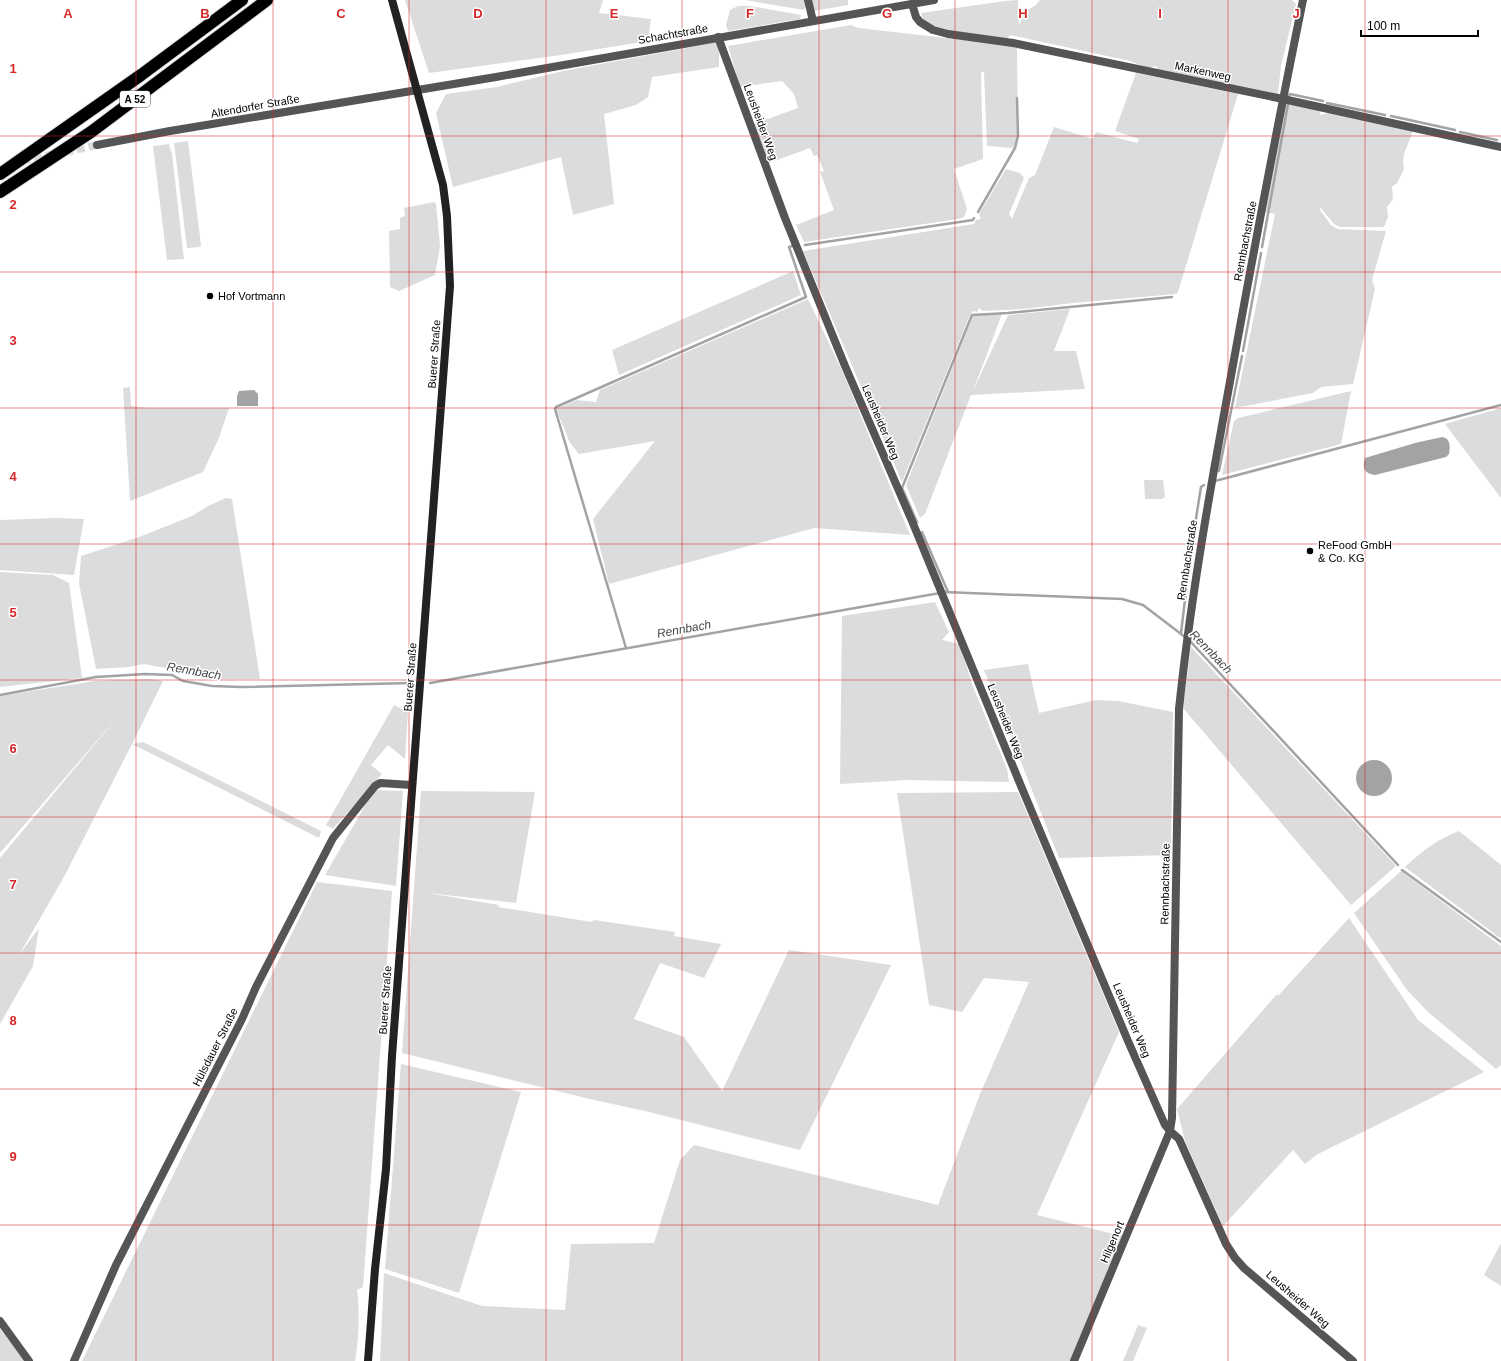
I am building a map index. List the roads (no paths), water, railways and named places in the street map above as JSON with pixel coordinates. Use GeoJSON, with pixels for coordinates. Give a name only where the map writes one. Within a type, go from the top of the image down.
{"type":"FeatureCollection","features":[{"type":"Feature","properties":{"kind":"highway","name":"A 52"},"geometry":{"type":"LineString","coordinates":[[0,174],[141,75],[242,0]]}},
{"type":"Feature","properties":{"kind":"highway","name":"A 52"},"geometry":{"type":"LineString","coordinates":[[0,192],[91,132],[267,0]]}},
{"type":"Feature","properties":{"kind":"main road","name":"Buerer Straße"},"geometry":{"type":"LineString","coordinates":[[368,1361],[375,1270],[386,1169],[392,1056],[450,286],[447,216],[443,185],[392,0]]}},
{"type":"Feature","properties":{"kind":"street"},"geometry":{"type":"LineString","coordinates":[[808,0],[813,21]]}},
{"type":"Feature","properties":{"kind":"street","name":"Schachtstraße"},"geometry":{"type":"LineString","coordinates":[[416,89],[496,77],[934,0]]}},
{"type":"Feature","properties":{"kind":"street","name":"Rennbachstraße"},"geometry":{"type":"LineString","coordinates":[[1170,1131],[1172,1118],[1179,709],[1185,653],[1203,530],[1283,99],[1303,0]]}},
{"type":"Feature","properties":{"kind":"street","name":"Markenweg"},"geometry":{"type":"LineString","coordinates":[[912,4],[916,17],[920,22],[940,33],[1013,43],[1283,99],[1501,147]]}},
{"type":"Feature","properties":{"kind":"street","name":"Leusheider Weg"},"geometry":{"type":"LineString","coordinates":[[718,37],[785,218],[845,366],[915,528],[1128,1041],[1165,1125],[1179,1139],[1226,1244],[1235,1258],[1244,1268],[1353,1361]]}},
{"type":"Feature","properties":{"kind":"street","name":"Altendorfer Straße"},"geometry":{"type":"LineString","coordinates":[[97,145],[416,89]]}},
{"type":"Feature","properties":{"kind":"street","name":"Hülsdauer Straße"},"geometry":{"type":"LineString","coordinates":[[74,1361],[116,1265],[242,1019],[256,987],[334,838],[375,786],[380,783],[412,785]]}},
{"type":"Feature","properties":{"kind":"street","name":"Hilgenort"},"geometry":{"type":"LineString","coordinates":[[1074,1361],[1170,1131]]}},
{"type":"Feature","properties":{"kind":"street"},"geometry":{"type":"LineString","coordinates":[[0,1321],[29,1361]]}},
{"type":"Feature","properties":{"kind":"waterway"},"geometry":{"type":"LineString","coordinates":[[1289,96],[1290,94],[1323,101]]}},
{"type":"Feature","properties":{"kind":"waterway"},"geometry":{"type":"LineString","coordinates":[[978,212],[1015,148],[1018,136],[1017,98]]}},
{"type":"Feature","properties":{"kind":"waterway"},"geometry":{"type":"LineString","coordinates":[[1327,103],[1385,115]]}},
{"type":"Feature","properties":{"kind":"waterway"},"geometry":{"type":"LineString","coordinates":[[1262,247],[1288,104]]}},
{"type":"Feature","properties":{"kind":"waterway"},"geometry":{"type":"LineString","coordinates":[[1391,116],[1455,130]]}},
{"type":"Feature","properties":{"kind":"waterway"},"geometry":{"type":"LineString","coordinates":[[1460,132],[1497,140]]}},
{"type":"Feature","properties":{"kind":"waterway"},"geometry":{"type":"LineString","coordinates":[[805,245],[973,220],[974,218]]}},
{"type":"Feature","properties":{"kind":"waterway"},"geometry":{"type":"LineString","coordinates":[[626,648],[555,409],[556,407],[806,297],[789,247],[795,245]]}},
{"type":"Feature","properties":{"kind":"waterway"},"geometry":{"type":"LineString","coordinates":[[1243,351],[1261,253]]}},
{"type":"Feature","properties":{"kind":"waterway"},"geometry":{"type":"LineString","coordinates":[[917,522],[902,488],[972,315],[1008,313],[1172,297]]}},
{"type":"Feature","properties":{"kind":"waterway"},"geometry":{"type":"LineString","coordinates":[[1219,471],[1242,356]]}},
{"type":"Feature","properties":{"kind":"waterway"},"geometry":{"type":"LineString","coordinates":[[1215,481],[1501,405]]}},
{"type":"Feature","properties":{"kind":"waterway"},"geometry":{"type":"LineString","coordinates":[[1194,531],[1201,487],[1204,485]]}},
{"type":"Feature","properties":{"kind":"waterway"},"geometry":{"type":"LineString","coordinates":[[922,532],[948,592]]}},
{"type":"Feature","properties":{"kind":"waterway"},"geometry":{"type":"LineString","coordinates":[[1181,633],[1191,550]]}},
{"type":"Feature","properties":{"kind":"waterway","name":"Rennbach"},"geometry":{"type":"LineString","coordinates":[[944,592],[1122,599],[1143,605],[1185,637]]}},
{"type":"Feature","properties":{"kind":"waterway","name":"Rennbach"},"geometry":{"type":"LineString","coordinates":[[430,683],[940,593]]}},
{"type":"Feature","properties":{"kind":"waterway","name":"Rennbach"},"geometry":{"type":"LineString","coordinates":[[1189,640],[1398,865]]}},
{"type":"Feature","properties":{"kind":"waterway","name":"Rennbach"},"geometry":{"type":"LineString","coordinates":[[0,695],[96,677],[145,674],[172,675],[183,681],[212,686],[241,687],[411,683]]}},
{"type":"Feature","properties":{"kind":"waterway"},"geometry":{"type":"LineString","coordinates":[[1402,870],[1501,942]]}},
{"type":"Feature","properties":{"kind":"tunnel"},"geometry":{"type":"LineString","coordinates":[[65,152],[97,145]]}},
{"type":"Feature","properties":{"kind":"tunnel"},"geometry":{"type":"LineString","coordinates":[[22,161],[52,155]]}},
{"type":"Feature","properties":{"kind":"place","name":"Hof Vortmann"},"geometry":{"type":"Point","coordinates":[210,296]}},
{"type":"Feature","properties":{"kind":"place","name":"ReFood GmbH & Co. KG"},"geometry":{"type":"Point","coordinates":[1310,551]}}]}
